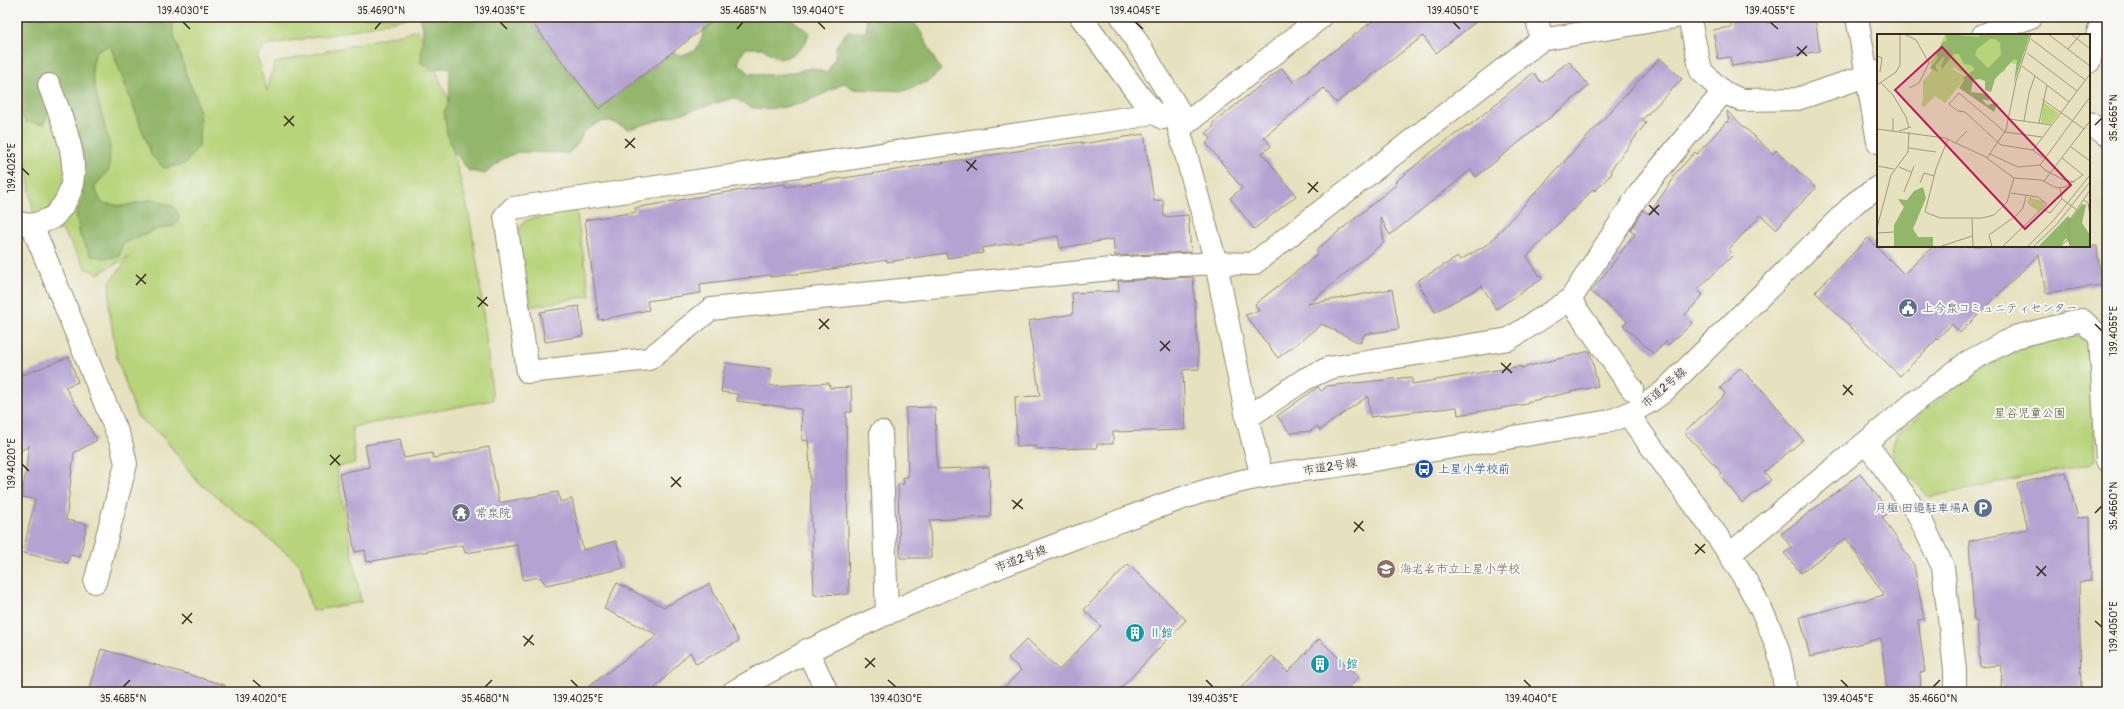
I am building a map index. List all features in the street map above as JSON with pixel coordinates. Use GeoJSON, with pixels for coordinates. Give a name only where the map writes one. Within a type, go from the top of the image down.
{"type":"FeatureCollection","features":[{"type":"Feature","properties":{"kind":"street"},"geometry":{"type":"LineString","coordinates":[[1081,17],[1153,112],[1179,129]]}},
{"type":"Feature","properties":{"kind":"street"},"geometry":{"type":"LineString","coordinates":[[1122,17],[1179,111],[1179,129],[1216,263],[1247,418],[1262,476]]}},
{"type":"Feature","properties":{"kind":"street"},"geometry":{"type":"LineString","coordinates":[[1179,129],[1321,17]]}},
{"type":"Feature","properties":{"kind":"street"},"geometry":{"type":"LineString","coordinates":[[1537,17],[1542,40]]}},
{"type":"Feature","properties":{"kind":"street"},"geometry":{"type":"LineString","coordinates":[[1153,112],[1119,119],[513,208],[505,216],[528,372],[649,359],[711,309],[1111,269],[1216,263],[1253,264],[1542,40],[1676,17]]}},
{"type":"Feature","properties":{"kind":"street"},"geometry":{"type":"LineString","coordinates":[[1689,17],[1700,71],[1723,92],[1741,100],[1797,99],[1872,74]]}},
{"type":"Feature","properties":{"kind":"street"},"geometry":{"type":"LineString","coordinates":[[1857,17],[1872,74],[1877,131]]}},
{"type":"Feature","properties":{"kind":"street"},"geometry":{"type":"LineString","coordinates":[[1986,34],[2031,17]]}},
{"type":"Feature","properties":{"kind":"street"},"geometry":{"type":"LineString","coordinates":[[2090,59],[2102,17]]}},
{"type":"Feature","properties":{"kind":"street"},"geometry":{"type":"LineString","coordinates":[[49,85],[68,135],[72,160],[73,186],[65,203],[54,217],[25,224],[121,442],[126,464],[95,582]]}},
{"type":"Feature","properties":{"kind":"street"},"geometry":{"type":"LineString","coordinates":[[1247,418],[1305,378],[1329,368],[1509,339],[1570,300],[1639,194],[1723,92]]}},
{"type":"Feature","properties":{"kind":"street"},"geometry":{"type":"LineString","coordinates":[[2090,124],[2107,135]]}},
{"type":"Feature","properties":{"kind":"street","name":"市道2号線"},"geometry":{"type":"LineString","coordinates":[[733,692],[808,650],[887,614],[1013,561],[1134,516],[1221,487],[1262,476],[1312,470],[1579,426],[1629,415],[1644,407],[1662,393],[1856,202],[1877,189]]}},
{"type":"Feature","properties":{"kind":"street"},"geometry":{"type":"LineString","coordinates":[[1570,300],[1632,389]]}},
{"type":"Feature","properties":{"kind":"street"},"geometry":{"type":"LineString","coordinates":[[1730,554],[1915,402],[1968,362],[2015,337],[2082,320],[2100,337],[2106,404],[2107,460]]}},
{"type":"Feature","properties":{"kind":"street"},"geometry":{"type":"LineString","coordinates":[[1629,415],[1730,554],[1755,596],[1777,648],[1786,692]]}},
{"type":"Feature","properties":{"kind":"street"},"geometry":{"type":"LineString","coordinates":[[882,432],[887,614]]}},
{"type":"Feature","properties":{"kind":"street"},"geometry":{"type":"LineString","coordinates":[[1866,443],[1918,514],[1943,567],[1955,670],[1955,692]]}},
{"type":"Feature","properties":{"kind":"street"},"geometry":{"type":"LineString","coordinates":[[808,650],[827,692]]}},
{"type":"Feature","properties":{"kind":"green space"},"geometry":{"type":"Polygon","coordinates":[[[17,17],[413,17],[334,34],[265,45],[256,56],[267,91],[275,63],[418,30],[449,101],[453,150],[469,214],[479,275],[493,400],[352,427],[355,463],[336,467],[361,602],[312,611],[300,564],[197,481],[164,438],[137,416],[117,359],[109,308],[110,282],[129,257],[97,274],[86,268],[62,230],[51,230],[33,211],[17,100],[17,17]]]}},
{"type":"Feature","properties":{"kind":"green space"},"geometry":{"type":"Polygon","coordinates":[[[17,17],[173,17],[173,32],[188,80],[196,96],[200,120],[199,146],[185,164],[164,168],[152,156],[110,45],[96,51],[92,68],[95,90],[110,146],[109,170],[94,187],[102,203],[123,206],[154,199],[174,207],[180,218],[174,226],[157,229],[122,244],[119,257],[106,258],[91,256],[80,236],[76,213],[83,200],[82,183],[49,109],[44,124],[26,122],[17,107],[17,17]]]}},
{"type":"Feature","properties":{"kind":"green space"},"geometry":{"type":"Polygon","coordinates":[[[419,17],[528,17],[599,109],[673,52],[682,56],[696,50],[702,38],[707,17],[788,17],[809,32],[808,38],[802,47],[795,53],[785,58],[779,59],[762,48],[745,48],[738,63],[749,73],[765,75],[784,74],[812,68],[827,73],[835,58],[836,46],[847,32],[866,32],[867,21],[864,17],[908,17],[923,35],[941,70],[929,81],[904,91],[854,89],[844,83],[812,99],[778,108],[754,108],[734,98],[629,129],[610,121],[599,122],[583,132],[579,142],[569,153],[518,152],[501,160],[485,174],[469,171],[453,150],[447,133],[444,112],[449,101],[450,69],[442,68],[433,70],[421,63],[423,27],[419,17]]]}},
{"type":"Feature","properties":{"kind":"green space"},"geometry":{"type":"Polygon","coordinates":[[[576,210],[590,296],[528,307],[517,233],[524,222],[529,219],[576,210]]]}},
{"type":"Feature","properties":{"kind":"green space","name":"星谷児童公園"},"geometry":{"type":"Polygon","coordinates":[[[2068,334],[2080,336],[2088,347],[2096,458],[2093,463],[1929,497],[1893,458],[1892,447],[1897,434],[1973,372],[2020,350],[2068,334]]]}},
{"type":"Feature","properties":{"kind":"green space"},"geometry":{"type":"Polygon","coordinates":[[[793,687],[812,688],[814,692],[783,692],[793,687]]]}},
{"type":"Feature","properties":{"kind":"building"},"geometry":{"type":"Polygon","coordinates":[[[528,17],[718,17],[599,109],[528,17]]]}},
{"type":"Feature","properties":{"kind":"building"},"geometry":{"type":"Polygon","coordinates":[[[1378,17],[1482,17],[1436,53],[1423,36],[1336,103],[1324,88],[1264,137],[1271,146],[1262,153],[1296,196],[1254,229],[1230,198],[1242,188],[1206,143],[1211,139],[1206,133],[1214,126],[1212,124],[1282,68],[1293,82],[1378,17]]]}},
{"type":"Feature","properties":{"kind":"building"},"geometry":{"type":"Polygon","coordinates":[[[1730,17],[1759,17],[1760,22],[1767,21],[1767,23],[1801,17],[1815,17],[1820,51],[1732,66],[1730,57],[1718,59],[1713,30],[1731,27],[1730,17]]]}},
{"type":"Feature","properties":{"kind":"building"},"geometry":{"type":"Polygon","coordinates":[[[1660,58],[1682,79],[1642,120],[1646,123],[1610,171],[1612,173],[1595,191],[1593,189],[1573,211],[1572,209],[1527,257],[1542,279],[1496,309],[1482,286],[1435,312],[1417,281],[1458,257],[1460,260],[1488,244],[1660,58]]]}},
{"type":"Feature","properties":{"kind":"building"},"geometry":{"type":"Polygon","coordinates":[[[1569,61],[1589,86],[1476,177],[1471,170],[1390,235],[1380,217],[1384,242],[1308,304],[1392,289],[1399,329],[1365,334],[1360,343],[1322,324],[1278,358],[1245,315],[1259,311],[1255,304],[1306,264],[1318,253],[1316,250],[1397,184],[1395,182],[1433,151],[1468,125],[1469,126],[1533,73],[1542,83],[1569,61]]]}},
{"type":"Feature","properties":{"kind":"building"},"geometry":{"type":"Polygon","coordinates":[[[1727,111],[1773,154],[1776,150],[1816,188],[1776,229],[1761,215],[1728,250],[1733,255],[1697,290],[1703,295],[1685,315],[1693,323],[1668,345],[1666,342],[1654,354],[1623,325],[1627,321],[1591,292],[1635,234],[1630,231],[1643,210],[1649,214],[1674,178],[1673,176],[1695,152],[1697,154],[1727,121],[1729,123],[1727,111]]]}},
{"type":"Feature","properties":{"kind":"building"},"geometry":{"type":"Polygon","coordinates":[[[1144,134],[1154,201],[1163,200],[1164,217],[1188,215],[1191,252],[1115,256],[1113,239],[1060,248],[1058,236],[982,248],[983,253],[947,258],[946,253],[887,262],[887,260],[813,272],[770,277],[770,275],[700,284],[701,293],[647,301],[649,310],[599,320],[585,220],[636,212],[635,208],[708,195],[785,184],[786,187],[1043,147],[1082,142],[1082,144],[1144,134]]]}},
{"type":"Feature","properties":{"kind":"building","name":"上今泉コミュニティセンター"},"geometry":{"type":"Polygon","coordinates":[[[1868,238],[1904,274],[1932,247],[2097,246],[2101,285],[2046,293],[2039,254],[1960,333],[1952,324],[1900,376],[1815,292],[1868,238]]]}},
{"type":"Feature","properties":{"kind":"building"},"geometry":{"type":"Polygon","coordinates":[[[1193,277],[1199,369],[1183,370],[1185,430],[1113,432],[1113,444],[1097,444],[1097,448],[1036,449],[1036,446],[1017,447],[1015,397],[1040,396],[1028,321],[1073,314],[1072,293],[1119,291],[1118,281],[1193,277]]]}},
{"type":"Feature","properties":{"kind":"building"},"geometry":{"type":"Polygon","coordinates":[[[579,306],[583,336],[545,342],[540,312],[579,306]]]}},
{"type":"Feature","properties":{"kind":"building"},"geometry":{"type":"Polygon","coordinates":[[[1590,351],[1598,386],[1527,402],[1527,404],[1458,415],[1457,407],[1370,417],[1368,396],[1320,430],[1317,426],[1311,431],[1290,433],[1277,416],[1318,387],[1321,391],[1327,386],[1412,377],[1412,384],[1521,366],[1521,368],[1590,351]]]}},
{"type":"Feature","properties":{"kind":"building"},"geometry":{"type":"Polygon","coordinates":[[[69,357],[78,382],[65,387],[97,440],[74,453],[66,520],[87,524],[80,557],[70,555],[68,563],[23,553],[35,499],[22,497],[29,445],[17,454],[17,377],[69,357]]]}},
{"type":"Feature","properties":{"kind":"building"},"geometry":{"type":"Polygon","coordinates":[[[725,363],[772,369],[770,386],[829,383],[830,388],[851,387],[852,412],[846,412],[849,594],[814,595],[809,450],[808,440],[802,441],[801,409],[737,401],[738,394],[721,392],[725,363]]]}},
{"type":"Feature","properties":{"kind":"building"},"geometry":{"type":"Polygon","coordinates":[[[1740,368],[1768,396],[1803,440],[1764,472],[1771,480],[1742,503],[1720,475],[1722,473],[1684,432],[1722,398],[1725,393],[1720,388],[1740,368]]]}},
{"type":"Feature","properties":{"kind":"building"},"geometry":{"type":"Polygon","coordinates":[[[935,407],[937,469],[989,467],[991,517],[930,520],[931,558],[900,558],[898,484],[904,484],[903,477],[908,477],[906,408],[935,407]]]}},
{"type":"Feature","properties":{"kind":"building","name":"常泉院"},"geometry":{"type":"Polygon","coordinates":[[[400,439],[404,458],[432,453],[433,458],[489,447],[499,503],[558,492],[560,502],[572,499],[583,550],[616,541],[624,568],[546,585],[540,577],[523,580],[518,545],[465,553],[463,545],[367,562],[365,550],[355,552],[340,473],[369,467],[365,445],[400,439]]]}},
{"type":"Feature","properties":{"kind":"building"},"geometry":{"type":"Polygon","coordinates":[[[2066,472],[2078,518],[2090,517],[2091,581],[2079,582],[2081,691],[2001,692],[2002,665],[1980,667],[1977,621],[1974,621],[1969,541],[2028,529],[2017,484],[2066,472]]]}},
{"type":"Feature","properties":{"kind":"building"},"geometry":{"type":"Polygon","coordinates":[[[1860,474],[1890,512],[1882,517],[1914,565],[1924,619],[1918,620],[1925,672],[1920,673],[1921,692],[1887,692],[1881,638],[1810,657],[1800,617],[1884,595],[1846,538],[1801,573],[1784,553],[1792,548],[1781,534],[1860,474]]]}},
{"type":"Feature","properties":{"kind":"building","name":"Ⅱ館"},"geometry":{"type":"Polygon","coordinates":[[[1128,564],[1186,620],[1117,692],[1000,692],[1021,670],[1008,658],[1027,639],[1059,670],[1101,626],[1084,610],[1128,564]]]}},
{"type":"Feature","properties":{"kind":"building"},"geometry":{"type":"Polygon","coordinates":[[[617,583],[664,607],[709,584],[739,641],[696,664],[690,652],[651,692],[581,692],[658,635],[604,609],[617,583]]]}},
{"type":"Feature","properties":{"kind":"building","name":"Ⅰ館"},"geometry":{"type":"Polygon","coordinates":[[[1319,639],[1359,677],[1344,692],[1237,692],[1272,656],[1288,672],[1319,639]]]}},
{"type":"Feature","properties":{"kind":"building"},"geometry":{"type":"Polygon","coordinates":[[[101,649],[225,685],[224,692],[89,692],[101,649]]]}},
{"type":"Feature","properties":{"kind":"place","name":"上今泉コミュニティセンター"},"geometry":{"type":"Point","coordinates":[1908,308]}},
{"type":"Feature","properties":{"kind":"place","name":"上星小学校前"},"geometry":{"type":"Point","coordinates":[1424,469]}},
{"type":"Feature","properties":{"kind":"place","name":"月極 田邉駐車場A"},"geometry":{"type":"Point","coordinates":[1983,508]}},
{"type":"Feature","properties":{"kind":"place","name":"常泉院"},"geometry":{"type":"Point","coordinates":[461,513]}},
{"type":"Feature","properties":{"kind":"place","name":"海老名市立上星小学校"},"geometry":{"type":"Point","coordinates":[1386,569]}},
{"type":"Feature","properties":{"kind":"place","name":"Ⅱ館"},"geometry":{"type":"Point","coordinates":[1135,633]}},
{"type":"Feature","properties":{"kind":"place","name":"Ⅰ館"},"geometry":{"type":"Point","coordinates":[1320,664]}}]}
